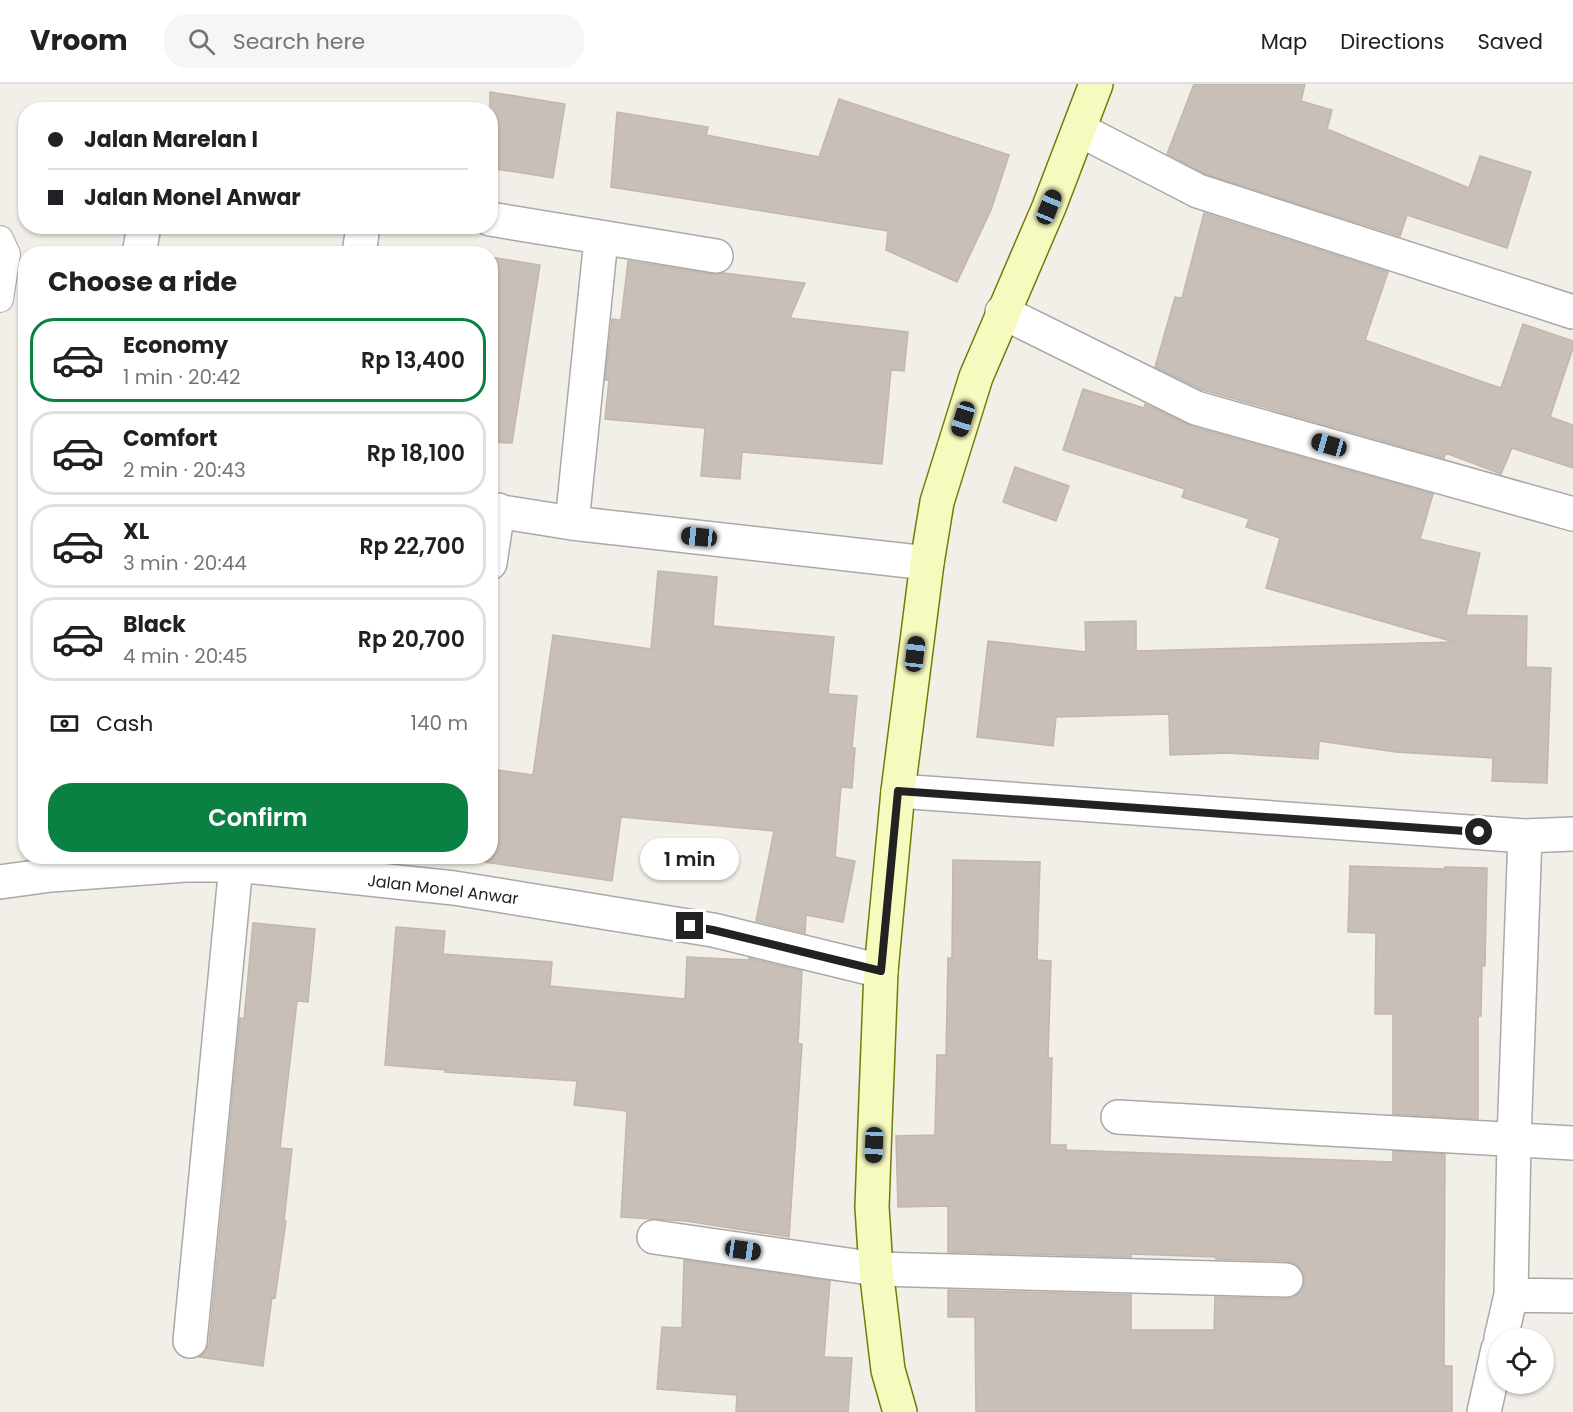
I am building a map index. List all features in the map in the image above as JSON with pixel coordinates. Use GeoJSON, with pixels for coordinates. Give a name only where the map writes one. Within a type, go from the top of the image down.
{"type":"FeatureCollection","features":[{"type":"Feature","properties":{"kind":"street"},"geometry":{"type":"LineString","coordinates":[[900,1412],[888,1370],[876,1269],[872,1207],[881,971],[898,791],[927,563],[937,502],[976,377],[1049,207],[1096,84]]}},
{"type":"Feature","properties":{"kind":"street"},"geometry":{"type":"LineString","coordinates":[[1080,130],[1198,191],[1573,312]]}},
{"type":"Feature","properties":{"kind":"street"},"geometry":{"type":"LineString","coordinates":[[498,220],[716,256]]}},
{"type":"Feature","properties":{"kind":"street"},"geometry":{"type":"LineString","coordinates":[[572,524],[601,239]]}},
{"type":"Feature","properties":{"kind":"street"},"geometry":{"type":"LineString","coordinates":[[1002,312],[1196,408],[1573,514]]}},
{"type":"Feature","properties":{"kind":"street"},"geometry":{"type":"LineString","coordinates":[[498,511],[572,524],[927,563]]}},
{"type":"Feature","properties":{"kind":"street"},"geometry":{"type":"LineString","coordinates":[[898,791],[1525,836],[1573,834]]}},
{"type":"Feature","properties":{"kind":"street"},"geometry":{"type":"LineString","coordinates":[[1503,1328],[1511,1295],[1525,836]]}},
{"type":"Feature","properties":{"kind":"street","name":"Jalan Monel Anwar"},"geometry":{"type":"LineString","coordinates":[[0,882],[51,874],[184,865],[236,865],[454,888],[713,930],[881,971]]}},
{"type":"Feature","properties":{"kind":"street"},"geometry":{"type":"LineString","coordinates":[[190,1341],[236,865]]}},
{"type":"Feature","properties":{"kind":"street"},"geometry":{"type":"LineString","coordinates":[[1118,1118],[1573,1143]]}},
{"type":"Feature","properties":{"kind":"street"},"geometry":{"type":"LineString","coordinates":[[654,1237],[876,1269],[1286,1280]]}},
{"type":"Feature","properties":{"kind":"street"},"geometry":{"type":"LineString","coordinates":[[1511,1295],[1573,1296]]}},
{"type":"Feature","properties":{"kind":"street"},"geometry":{"type":"LineString","coordinates":[[1484,1412],[1488,1394]]}},
{"type":"Feature","properties":{"kind":"lane"},"geometry":{"type":"LineString","coordinates":[[0,239],[7,254],[0,299]]}},
{"type":"Feature","properties":{"kind":"building"},"geometry":{"type":"Polygon","coordinates":[[[1194,84],[1305,84],[1301,101],[1332,110],[1327,129],[1469,188],[1480,156],[1531,172],[1507,248],[1407,215],[1400,236],[1205,174],[1167,154],[1194,84]]]}},
{"type":"Feature","properties":{"kind":"building"},"geometry":{"type":"Polygon","coordinates":[[[490,92],[565,104],[553,178],[498,169],[498,102],[490,102],[490,92]]]}},
{"type":"Feature","properties":{"kind":"building"},"geometry":{"type":"Polygon","coordinates":[[[839,99],[1009,155],[991,210],[957,282],[886,250],[888,231],[611,187],[617,112],[708,127],[706,135],[819,157],[839,99]]]}},
{"type":"Feature","properties":{"kind":"building"},"geometry":{"type":"Polygon","coordinates":[[[1204,213],[1388,272],[1365,340],[1483,382],[1501,388],[1523,324],[1573,341],[1573,348],[1550,417],[1573,425],[1573,468],[1512,448],[1501,474],[1446,453],[1444,458],[1203,390],[1155,367],[1175,297],[1182,298],[1204,213]]]}},
{"type":"Feature","properties":{"kind":"building"},"geometry":{"type":"Polygon","coordinates":[[[498,258],[540,265],[512,443],[498,442],[498,258]]]}},
{"type":"Feature","properties":{"kind":"building"},"geometry":{"type":"Polygon","coordinates":[[[628,261],[713,274],[724,273],[805,283],[790,318],[908,332],[904,371],[891,370],[882,464],[742,452],[740,479],[701,476],[705,428],[605,419],[609,380],[605,380],[612,319],[621,320],[628,261]]]}},
{"type":"Feature","properties":{"kind":"building"},"geometry":{"type":"Polygon","coordinates":[[[1083,389],[1144,408],[1145,404],[1191,426],[1433,494],[1420,539],[1480,553],[1466,615],[1527,616],[1526,667],[1551,668],[1547,783],[1492,781],[1493,758],[1396,752],[1319,741],[1318,759],[1228,753],[1170,755],[1169,714],[1056,717],[1053,746],[977,737],[988,641],[1086,652],[1085,622],[1136,621],[1136,651],[1454,642],[1266,588],[1280,538],[1246,527],[1249,519],[1182,497],[1185,489],[1063,450],[1083,389]]]}},
{"type":"Feature","properties":{"kind":"building"},"geometry":{"type":"Polygon","coordinates":[[[1015,467],[1069,486],[1056,521],[1003,502],[1015,467]]]}},
{"type":"Feature","properties":{"kind":"building"},"geometry":{"type":"Polygon","coordinates":[[[658,571],[717,577],[713,626],[834,637],[828,694],[857,696],[852,748],[855,748],[852,788],[841,787],[835,857],[855,861],[843,922],[806,915],[805,933],[756,921],[774,831],[621,817],[612,881],[498,864],[498,770],[533,775],[553,635],[651,649],[658,571]]]}},
{"type":"Feature","properties":{"kind":"building"},"geometry":{"type":"Polygon","coordinates":[[[953,860],[1040,862],[1037,960],[1051,961],[1048,1058],[1052,1058],[1050,1145],[1066,1145],[1066,1150],[1393,1162],[1393,1151],[1445,1154],[1444,1366],[1452,1366],[1452,1412],[976,1412],[975,1317],[948,1317],[948,1290],[1131,1295],[1131,1330],[1214,1330],[1215,1297],[1286,1299],[1294,1297],[1302,1290],[1305,1280],[1303,1272],[1296,1264],[1287,1261],[1131,1254],[1131,1257],[948,1252],[948,1206],[898,1207],[896,1136],[935,1135],[937,1055],[946,1055],[948,958],[952,958],[953,860]]]}},
{"type":"Feature","properties":{"kind":"building"},"geometry":{"type":"Polygon","coordinates":[[[1350,866],[1487,868],[1485,966],[1482,966],[1481,1016],[1478,1016],[1478,1119],[1393,1114],[1393,1014],[1375,1014],[1376,933],[1348,932],[1350,866]]]}},
{"type":"Feature","properties":{"kind":"building"},"geometry":{"type":"Polygon","coordinates":[[[253,923],[315,929],[308,1002],[297,1001],[280,1148],[292,1149],[284,1221],[286,1221],[275,1298],[272,1297],[263,1366],[199,1357],[206,1351],[209,1343],[240,1018],[244,1019],[253,923]]]}},
{"type":"Feature","properties":{"kind":"building"},"geometry":{"type":"Polygon","coordinates":[[[396,927],[445,931],[443,954],[552,962],[550,986],[685,999],[687,957],[748,960],[749,958],[802,971],[798,1044],[802,1044],[789,1237],[686,1221],[621,1217],[627,1111],[574,1105],[577,1081],[445,1072],[446,1070],[385,1065],[396,927]]]}},
{"type":"Feature","properties":{"kind":"building"},"geometry":{"type":"Polygon","coordinates":[[[684,1260],[830,1281],[824,1357],[852,1358],[848,1412],[736,1412],[737,1395],[657,1389],[662,1327],[682,1328],[684,1260]]]}},
{"type":"Feature","properties":{"kind":"route"},"geometry":{"type":"LineString","coordinates":[[690,926],[881,971],[898,791],[1479,832]]}}]}
